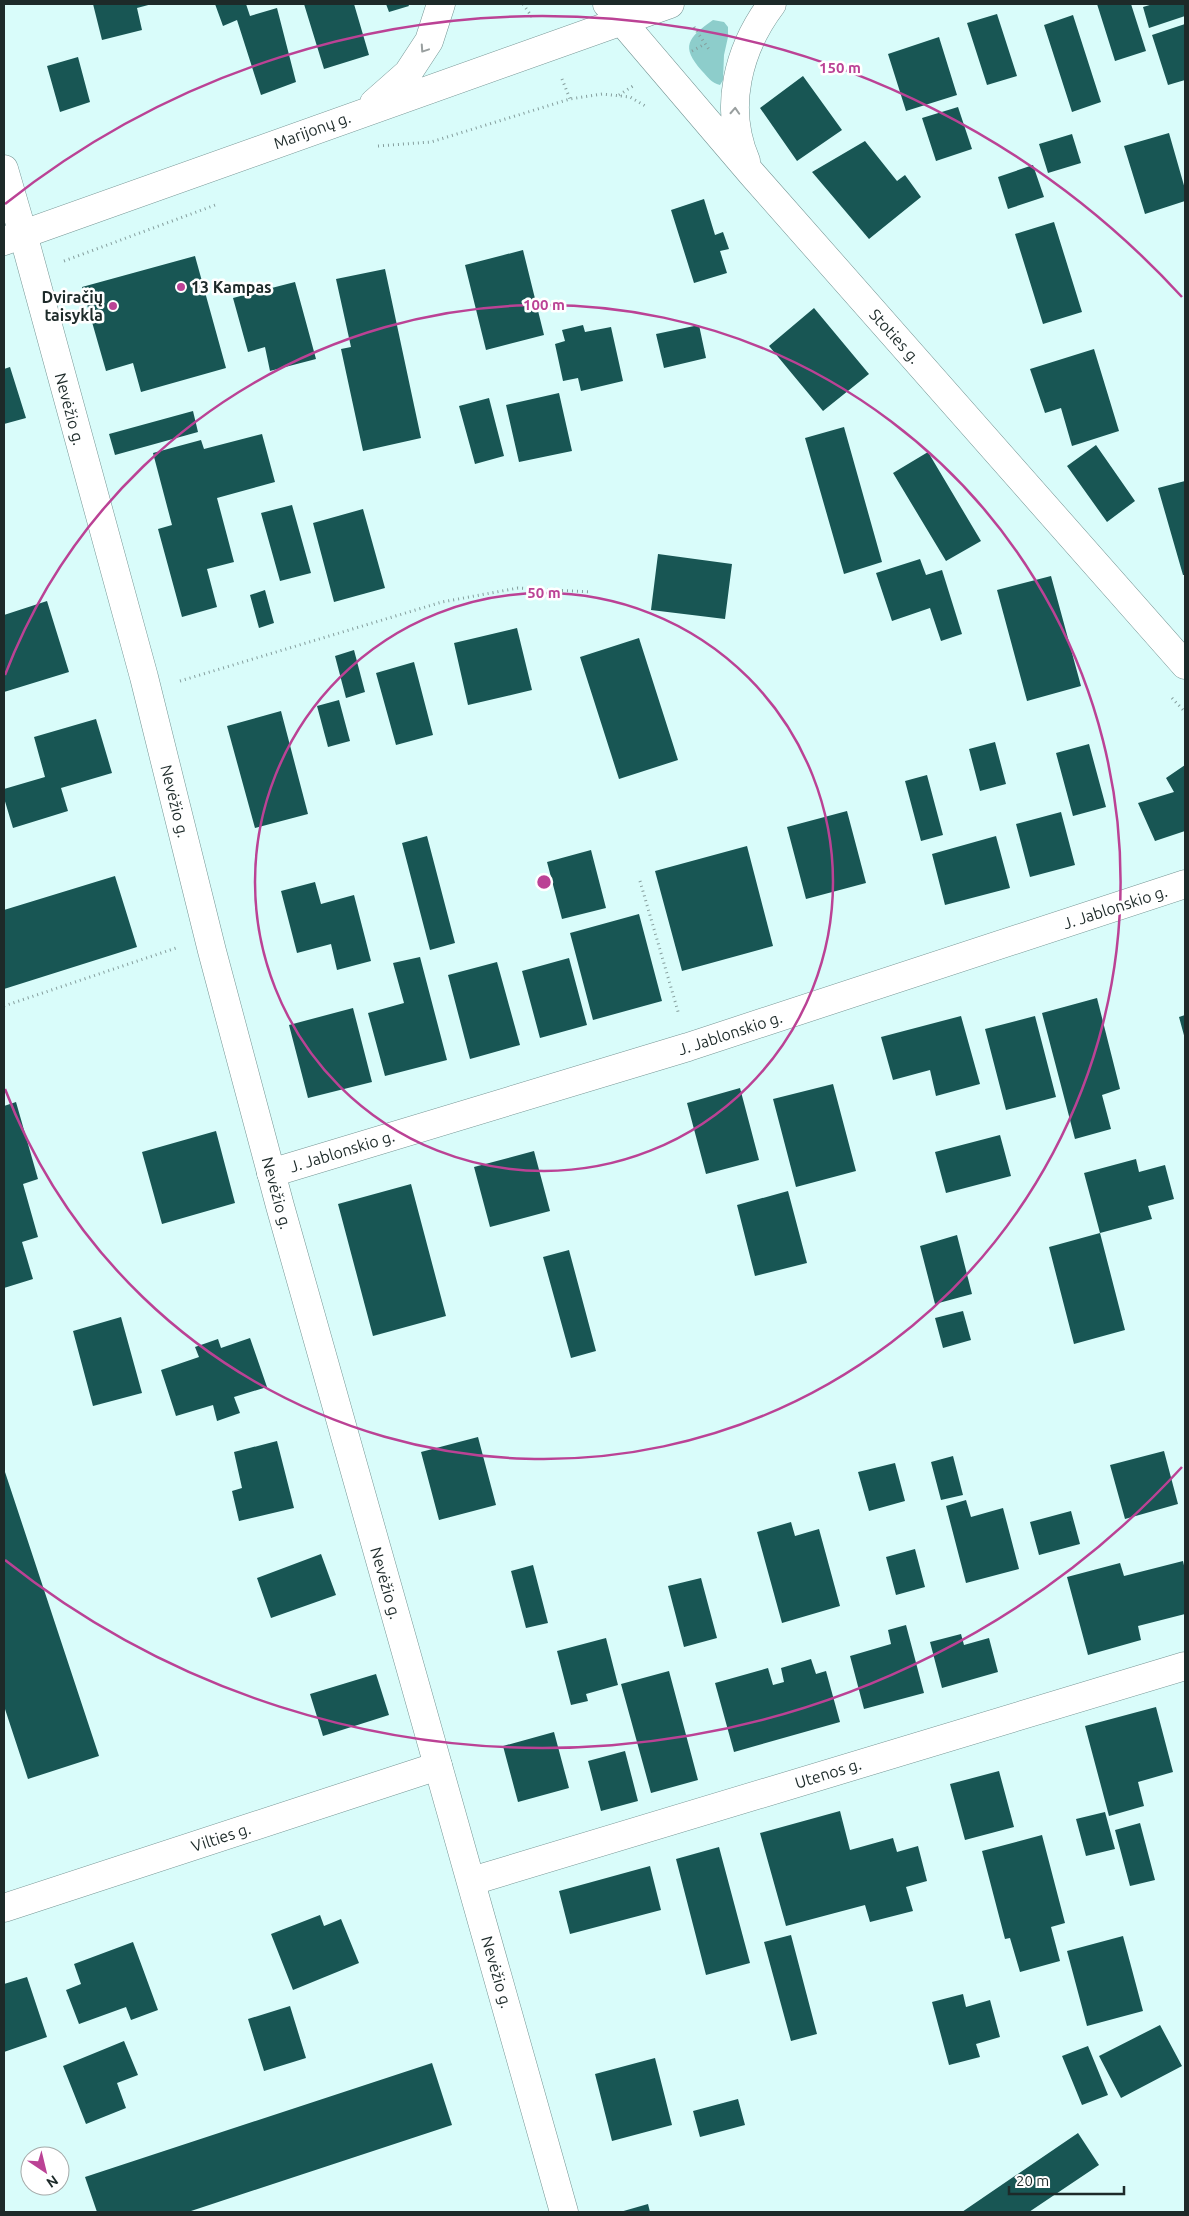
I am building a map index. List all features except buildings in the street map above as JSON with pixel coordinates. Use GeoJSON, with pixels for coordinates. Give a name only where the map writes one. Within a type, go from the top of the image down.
{"type":"FeatureCollection","features":[{"type":"Feature","properties":{"kind":"street"},"geometry":{"type":"LineString","coordinates":[[364,112],[408,73],[429,41],[441,4]]}},
{"type":"Feature","properties":{"kind":"street","name":"Marijonų g."},"geometry":{"type":"LineString","coordinates":[[13,237],[364,112],[614,13],[670,4]]}},
{"type":"Feature","properties":{"kind":"street"},"geometry":{"type":"LineString","coordinates":[[752,174],[740,148],[734,119],[736,84],[745,52],[761,19],[772,4]]}},
{"type":"Feature","properties":{"kind":"street","name":"Stoties g."},"geometry":{"type":"LineString","coordinates":[[614,13],[752,174],[1185,665]]}},
{"type":"Feature","properties":{"kind":"street","name":"Nevėžio g."},"geometry":{"type":"LineString","coordinates":[[4,169],[13,237],[33,273],[147,691],[271,1173],[564,2212]]}},
{"type":"Feature","properties":{"kind":"street","name":"J. Jablonskio g."},"geometry":{"type":"LineString","coordinates":[[271,1173],[688,1047],[1185,884]]}},
{"type":"Feature","properties":{"kind":"street","name":"Utenos g."},"geometry":{"type":"LineString","coordinates":[[472,1881],[1185,1666]]}},
{"type":"Feature","properties":{"kind":"street","name":"Vilties g."},"geometry":{"type":"LineString","coordinates":[[4,1908],[438,1766]]}},
{"type":"Feature","properties":{"kind":"path"},"geometry":{"type":"LineString","coordinates":[[371,147],[431,142],[570,99],[602,94],[630,97],[652,109]]}},
{"type":"Feature","properties":{"kind":"path"},"geometry":{"type":"LineString","coordinates":[[33,273],[225,201]]}},
{"type":"Feature","properties":{"kind":"path"},"geometry":{"type":"LineString","coordinates":[[147,691],[442,602],[518,588],[591,592]]}},
{"type":"Feature","properties":{"kind":"path"},"geometry":{"type":"LineString","coordinates":[[1166,690],[1185,712]]}},
{"type":"Feature","properties":{"kind":"path"},"geometry":{"type":"LineString","coordinates":[[640,881],[688,1047]]}},
{"type":"Feature","properties":{"kind":"path"},"geometry":{"type":"LineString","coordinates":[[4,1006],[209,937]]}},
{"type":"Feature","properties":{"kind":"shaded area"},"geometry":{"type":"Polygon","coordinates":[[[713,20],[724,22],[728,27],[723,80],[720,85],[712,81],[702,71],[689,49],[693,37],[713,20]]]}},
{"type":"Feature","properties":{"kind":"place","name":"13 Kampas"},"geometry":{"type":"Point","coordinates":[181,287]}},
{"type":"Feature","properties":{"kind":"place","name":"Dviračių taisykla"},"geometry":{"type":"Point","coordinates":[113,306]}}]}
